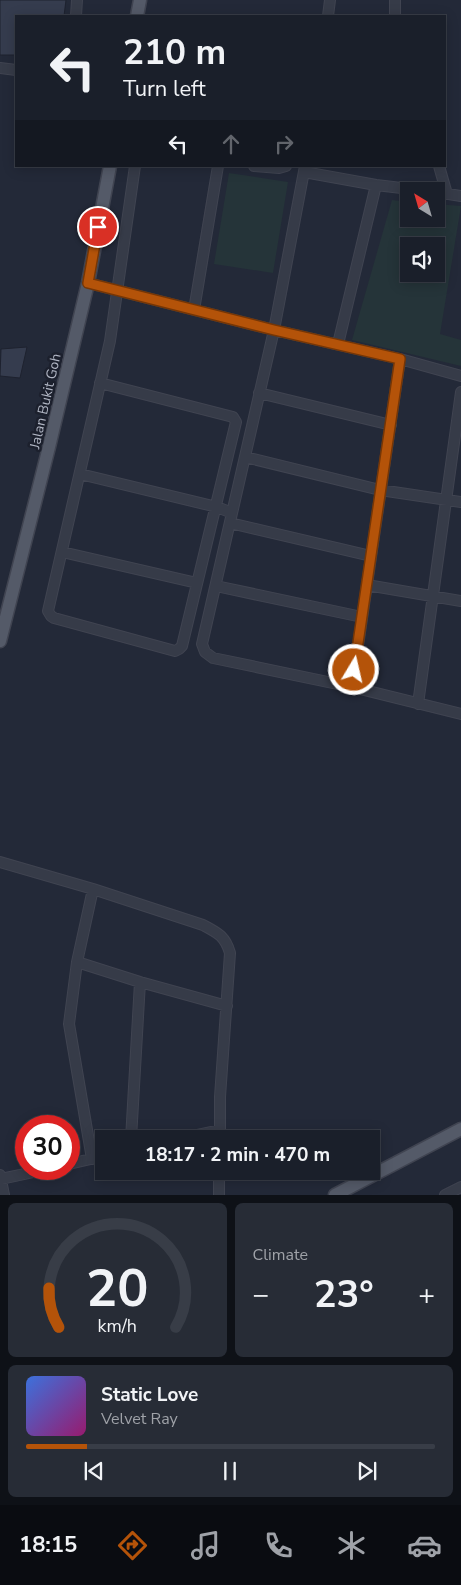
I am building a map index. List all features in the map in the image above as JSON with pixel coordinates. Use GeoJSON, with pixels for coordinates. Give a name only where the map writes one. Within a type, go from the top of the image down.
{"type":"FeatureCollection","features":[{"type":"Feature","properties":{"kind":"main road"},"geometry":{"type":"LineString","coordinates":[[137,15],[140,0]]}},
{"type":"Feature","properties":{"kind":"main road","name":"Jalan Bukit Goh"},"geometry":{"type":"LineString","coordinates":[[0,639],[88,283],[110,167]]}},
{"type":"Feature","properties":{"kind":"main road"},"geometry":{"type":"LineString","coordinates":[[335,1195],[461,1129]]}},
{"type":"Feature","properties":{"kind":"street"},"geometry":{"type":"LineString","coordinates":[[76,15],[77,0]]}},
{"type":"Feature","properties":{"kind":"street"},"geometry":{"type":"LineString","coordinates":[[328,15],[330,0]]}},
{"type":"Feature","properties":{"kind":"street"},"geometry":{"type":"LineString","coordinates":[[395,0],[395,15]]}},
{"type":"Feature","properties":{"kind":"street"},"geometry":{"type":"LineString","coordinates":[[0,68],[15,70]]}},
{"type":"Feature","properties":{"kind":"street"},"geometry":{"type":"LineString","coordinates":[[100,383],[220,413],[235,419],[236,422],[182,646],[175,651],[50,616],[48,610],[80,474],[100,383],[110,341],[135,167]]}},
{"type":"Feature","properties":{"kind":"street"},"geometry":{"type":"LineString","coordinates":[[194,310],[218,167]]}},
{"type":"Feature","properties":{"kind":"street"},"geometry":{"type":"LineString","coordinates":[[266,167],[282,167]]}},
{"type":"Feature","properties":{"kind":"street"},"geometry":{"type":"LineString","coordinates":[[438,167],[440,182]]}},
{"type":"Feature","properties":{"kind":"street"},"geometry":{"type":"LineString","coordinates":[[400,188],[376,185],[305,169],[274,330],[202,644],[205,652],[213,658],[352,687],[461,714]]}},
{"type":"Feature","properties":{"kind":"street"},"geometry":{"type":"LineString","coordinates":[[338,344],[376,185]]}},
{"type":"Feature","properties":{"kind":"street"},"geometry":{"type":"LineString","coordinates":[[445,194],[461,196]]}},
{"type":"Feature","properties":{"kind":"street"},"geometry":{"type":"LineString","coordinates":[[88,283],[274,330],[400,359],[461,376]]}},
{"type":"Feature","properties":{"kind":"street"},"geometry":{"type":"LineString","coordinates":[[352,687],[400,359]]}},
{"type":"Feature","properties":{"kind":"street"},"geometry":{"type":"LineString","coordinates":[[418,704],[461,392]]}},
{"type":"Feature","properties":{"kind":"street"},"geometry":{"type":"LineString","coordinates":[[259,394],[391,426]]}},
{"type":"Feature","properties":{"kind":"street"},"geometry":{"type":"LineString","coordinates":[[245,456],[380,490],[461,502]]}},
{"type":"Feature","properties":{"kind":"street"},"geometry":{"type":"LineString","coordinates":[[80,474],[217,507],[231,518],[371,556]]}},
{"type":"Feature","properties":{"kind":"street"},"geometry":{"type":"LineString","coordinates":[[62,552],[197,583]]}},
{"type":"Feature","properties":{"kind":"street"},"geometry":{"type":"LineString","coordinates":[[367,585],[461,601]]}},
{"type":"Feature","properties":{"kind":"street"},"geometry":{"type":"LineString","coordinates":[[216,586],[362,617]]}},
{"type":"Feature","properties":{"kind":"street"},"geometry":{"type":"LineString","coordinates":[[0,862],[93,889],[203,925],[220,934],[227,942],[230,953],[220,1097],[220,1130]]}},
{"type":"Feature","properties":{"kind":"street"},"geometry":{"type":"LineString","coordinates":[[92,1159],[69,1024],[77,962],[93,889]]}},
{"type":"Feature","properties":{"kind":"street"},"geometry":{"type":"LineString","coordinates":[[77,962],[227,1006]]}},
{"type":"Feature","properties":{"kind":"street"},"geometry":{"type":"LineString","coordinates":[[132,1130],[140,982]]}},
{"type":"Feature","properties":{"kind":"street"},"geometry":{"type":"LineString","coordinates":[[80,1162],[95,1158]]}},
{"type":"Feature","properties":{"kind":"street"},"geometry":{"type":"LineString","coordinates":[[4,1195],[0,1177],[15,1174]]}},
{"type":"Feature","properties":{"kind":"street"},"geometry":{"type":"LineString","coordinates":[[219,1180],[219,1195]]}},
{"type":"Feature","properties":{"kind":"street"},"geometry":{"type":"LineString","coordinates":[[445,1195],[461,1187]]}},
{"type":"Feature","properties":{"kind":"shaded area"},"geometry":{"type":"Polygon","coordinates":[[[229,173],[288,182],[273,273],[214,264],[229,173]]]}},
{"type":"Feature","properties":{"kind":"shaded area"},"geometry":{"type":"Polygon","coordinates":[[[392,200],[400,201],[400,228],[445,228],[445,205],[461,206],[440,334],[461,340],[461,366],[352,340],[392,200]]]}},
{"type":"Feature","properties":{"kind":"building"},"geometry":{"type":"Polygon","coordinates":[[[0,0],[66,0],[64,15],[15,15],[15,55],[0,55],[0,0]]]}},
{"type":"Feature","properties":{"kind":"building"},"geometry":{"type":"Polygon","coordinates":[[[27,347],[20,378],[0,376],[1,349],[27,347]]]}},
{"type":"Feature","properties":{"kind":"route"},"geometry":{"type":"LineString","coordinates":[[98,227],[88,283],[274,330],[400,359],[354,670]]}}]}
